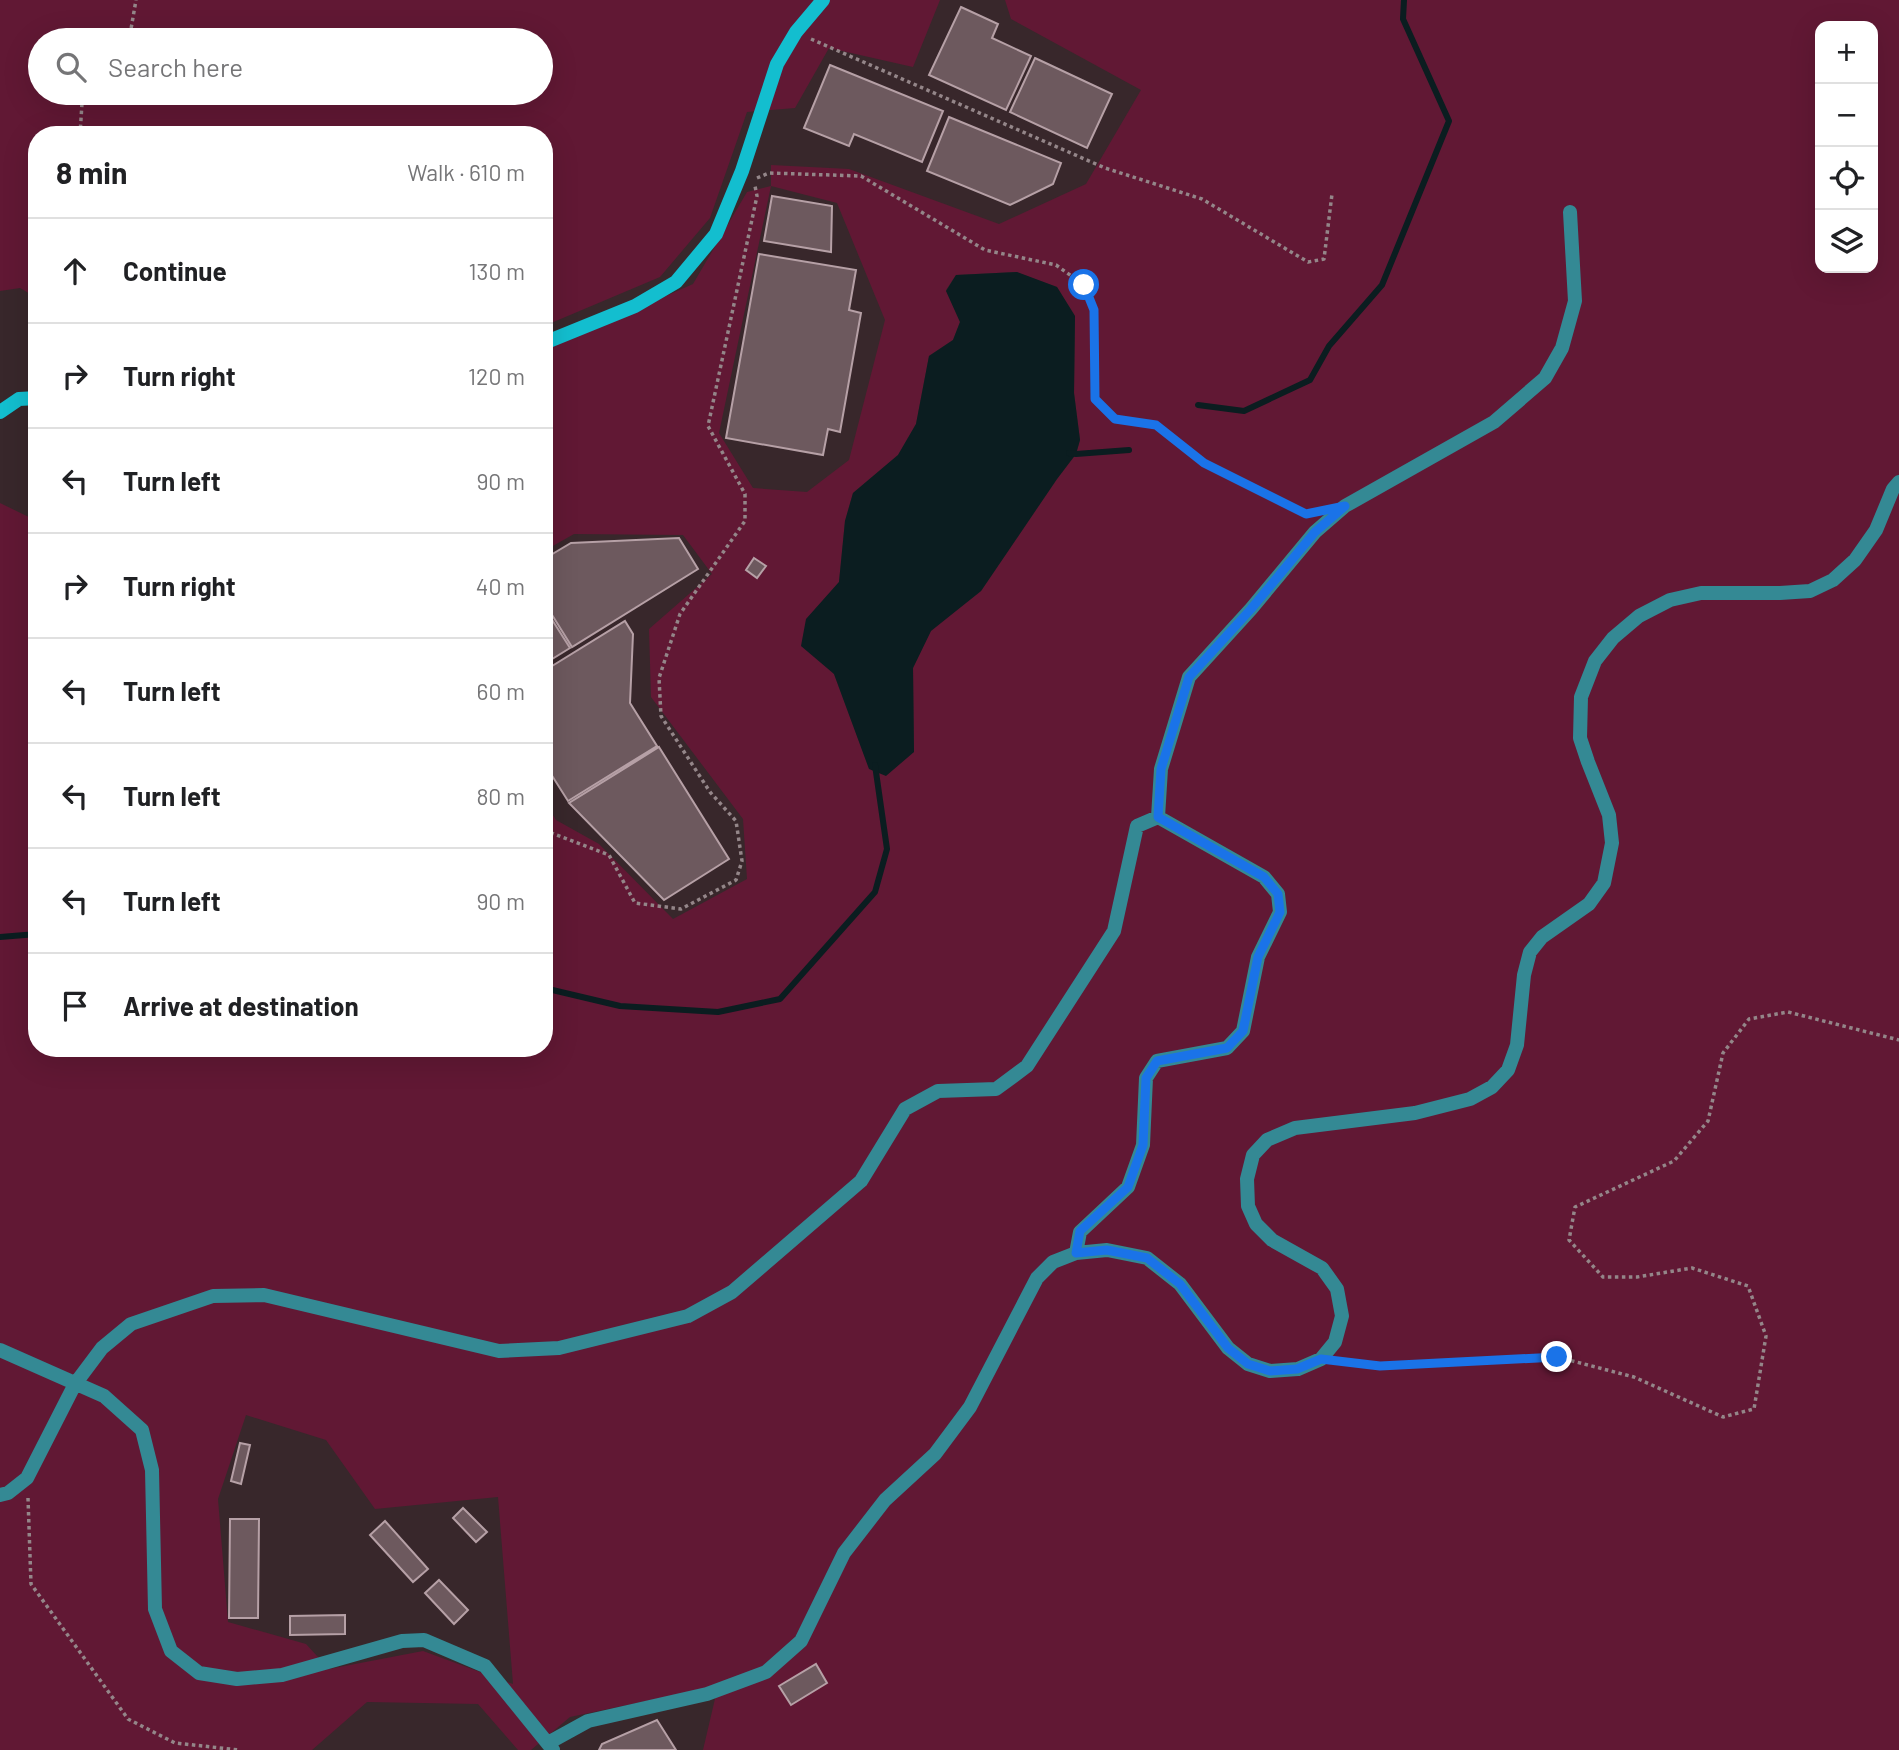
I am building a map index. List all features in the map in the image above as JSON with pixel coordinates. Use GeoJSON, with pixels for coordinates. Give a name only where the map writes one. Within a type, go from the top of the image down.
{"type":"FeatureCollection","features":[{"type":"Feature","properties":{"kind":"street"},"geometry":{"type":"LineString","coordinates":[[553,339],[635,306],[676,282],[716,234],[742,171],[777,64],[796,32],[823,0]]}},
{"type":"Feature","properties":{"kind":"street"},"geometry":{"type":"LineString","coordinates":[[1158,817],[1161,769],[1189,677],[1251,609],[1315,532],[1345,506],[1494,422],[1545,378],[1562,348],[1575,301],[1570,212]]}},
{"type":"Feature","properties":{"kind":"street"},"geometry":{"type":"LineString","coordinates":[[0,412],[19,399],[28,398]]}},
{"type":"Feature","properties":{"kind":"street"},"geometry":{"type":"LineString","coordinates":[[0,1350],[104,1396],[142,1430],[152,1470],[155,1609],[171,1651],[198,1673],[237,1679],[282,1675],[402,1641],[424,1640],[485,1666],[550,1747],[588,1721],[707,1694],[766,1672],[801,1641],[844,1553],[886,1500],[935,1454],[970,1407],[1037,1278],[1053,1262],[1076,1253],[1107,1250],[1147,1258],[1180,1284],[1228,1348],[1248,1364],[1270,1371],[1297,1369],[1321,1359],[1335,1342],[1342,1316],[1337,1289],[1322,1268],[1272,1240],[1255,1224],[1248,1206],[1247,1179],[1253,1155],[1267,1140],[1295,1128],[1415,1113],[1470,1099],[1492,1087],[1508,1070],[1517,1045],[1524,975],[1530,952],[1542,937],[1589,904],[1604,883],[1612,843],[1609,815],[1580,738],[1581,697],[1595,661],[1613,638],[1639,616],[1670,600],[1701,593],[1810,591],[1833,580],[1855,561],[1876,530],[1893,489],[1899,482]]}},
{"type":"Feature","properties":{"kind":"street"},"geometry":{"type":"LineString","coordinates":[[1076,1253],[1080,1231],[1128,1187],[1143,1145],[1146,1078],[1157,1061],[1227,1048],[1243,1031],[1258,957],[1280,912],[1278,894],[1264,877],[1158,817]]}},
{"type":"Feature","properties":{"kind":"street"},"geometry":{"type":"LineString","coordinates":[[0,1495],[8,1493],[27,1478],[75,1384],[102,1348],[131,1324],[213,1296],[264,1295],[499,1351],[559,1348],[688,1316],[733,1292],[861,1181],[905,1109],[938,1091],[996,1089],[1027,1066],[1114,931],[1137,826],[1158,817]]}},
{"type":"Feature","properties":{"kind":"path"},"geometry":{"type":"LineString","coordinates":[[131,28],[135,0]]}},
{"type":"Feature","properties":{"kind":"path"},"geometry":{"type":"LineString","coordinates":[[796,32],[1105,168],[1202,199],[1308,262],[1324,259],[1332,194]]}},
{"type":"Feature","properties":{"kind":"path"},"geometry":{"type":"LineString","coordinates":[[81,126],[82,105]]}},
{"type":"Feature","properties":{"kind":"path"},"geometry":{"type":"LineString","coordinates":[[553,834],[608,855],[635,903],[681,909],[736,880],[742,861],[736,821],[710,792],[661,716],[659,678],[680,614],[745,521],[745,494],[708,426],[758,196],[753,180],[769,173],[861,176],[985,250],[1056,265],[1084,285],[1094,310],[1095,399],[1115,419],[1156,425],[1204,463],[1306,514],[1345,506]]}},
{"type":"Feature","properties":{"kind":"path"},"geometry":{"type":"LineString","coordinates":[[1321,1359],[1380,1366],[1557,1357],[1634,1377],[1723,1417],[1754,1409],[1766,1336],[1748,1286],[1692,1268],[1637,1278],[1603,1278],[1569,1240],[1575,1207],[1674,1161],[1708,1121],[1723,1053],[1749,1019],[1788,1012],[1899,1040]]}},
{"type":"Feature","properties":{"kind":"path"},"geometry":{"type":"LineString","coordinates":[[27,1478],[31,1584],[128,1720],[175,1743],[239,1750]]}},
{"type":"Feature","properties":{"kind":"shaded area"},"geometry":{"type":"Polygon","coordinates":[[[0,0],[940,0],[913,67],[829,48],[795,108],[747,112],[710,218],[660,277],[553,322],[553,126],[28,126],[28,293],[20,288],[0,291],[0,0]]]}},
{"type":"Feature","properties":{"kind":"shaded area"},"geometry":{"type":"Polygon","coordinates":[[[1005,0],[1899,0],[1899,1750],[703,1750],[718,1686],[570,1717],[531,1750],[518,1750],[478,1704],[367,1702],[312,1750],[0,1750],[0,503],[28,517],[28,1057],[553,1057],[553,815],[556,820],[599,844],[673,919],[747,879],[743,819],[651,697],[649,629],[712,574],[683,535],[574,534],[553,546],[553,346],[693,284],[747,192],[771,186],[771,165],[849,169],[999,224],[1086,184],[1141,90],[1011,19],[1005,0]],[[771,186],[719,433],[753,488],[807,492],[849,460],[885,320],[837,203],[771,186]],[[1016,272],[956,275],[946,290],[960,322],[953,340],[929,356],[916,424],[898,455],[853,493],[845,521],[839,582],[806,620],[834,674],[869,768],[914,752],[913,668],[931,630],[981,591],[1076,454],[1080,440],[1074,393],[1075,316],[1057,287],[1016,272]],[[246,1415],[218,1499],[228,1622],[306,1644],[329,1669],[423,1651],[513,1684],[498,1497],[375,1509],[326,1440],[246,1415]]]}},
{"type":"Feature","properties":{"kind":"shaded area"},"geometry":{"type":"Polygon","coordinates":[[[1017,272],[1057,287],[1075,316],[1074,393],[1080,440],[1076,454],[981,591],[931,631],[913,668],[914,752],[886,776],[869,769],[834,674],[801,646],[806,619],[839,582],[845,521],[853,493],[898,455],[916,424],[929,356],[953,340],[960,322],[946,291],[956,275],[1017,272]]]}},
{"type":"Feature","properties":{"kind":"building"},"geometry":{"type":"Polygon","coordinates":[[[961,7],[998,24],[992,38],[1031,56],[1006,110],[929,75],[961,7]]]}},
{"type":"Feature","properties":{"kind":"building"},"geometry":{"type":"Polygon","coordinates":[[[1035,58],[1112,94],[1087,148],[1010,112],[1035,58]]]}},
{"type":"Feature","properties":{"kind":"building"},"geometry":{"type":"Polygon","coordinates":[[[830,65],[943,111],[922,162],[854,134],[849,146],[804,128],[830,65]]]}},
{"type":"Feature","properties":{"kind":"building"},"geometry":{"type":"Polygon","coordinates":[[[949,117],[1061,163],[1053,184],[1010,205],[927,171],[949,117]]]}},
{"type":"Feature","properties":{"kind":"building"},"geometry":{"type":"Polygon","coordinates":[[[772,196],[832,206],[831,252],[764,241],[772,196]]]}},
{"type":"Feature","properties":{"kind":"building"},"geometry":{"type":"Polygon","coordinates":[[[759,254],[856,270],[849,310],[861,313],[840,432],[828,429],[823,455],[726,438],[759,254]]]}},
{"type":"Feature","properties":{"kind":"building"},"geometry":{"type":"Polygon","coordinates":[[[679,538],[698,569],[572,647],[553,616],[553,554],[571,543],[679,538]]]}},
{"type":"Feature","properties":{"kind":"building"},"geometry":{"type":"Polygon","coordinates":[[[754,558],[766,566],[757,578],[746,570],[754,558]]]}},
{"type":"Feature","properties":{"kind":"building"},"geometry":{"type":"Polygon","coordinates":[[[553,621],[570,648],[553,658],[553,621]]]}},
{"type":"Feature","properties":{"kind":"building"},"geometry":{"type":"Polygon","coordinates":[[[625,621],[633,634],[630,703],[657,746],[568,801],[553,777],[553,665],[625,621]]]}},
{"type":"Feature","properties":{"kind":"building"},"geometry":{"type":"Polygon","coordinates":[[[659,747],[729,859],[664,900],[569,803],[659,747]]]}},
{"type":"Feature","properties":{"kind":"building"},"geometry":{"type":"Polygon","coordinates":[[[240,1443],[250,1445],[241,1484],[231,1481],[240,1443]]]}},
{"type":"Feature","properties":{"kind":"building"},"geometry":{"type":"Polygon","coordinates":[[[463,1508],[487,1532],[476,1542],[453,1518],[463,1508]]]}},
{"type":"Feature","properties":{"kind":"building"},"geometry":{"type":"Polygon","coordinates":[[[230,1519],[259,1519],[258,1618],[229,1618],[230,1519]]]}},
{"type":"Feature","properties":{"kind":"building"},"geometry":{"type":"Polygon","coordinates":[[[385,1521],[428,1569],[413,1582],[370,1535],[385,1521]]]}},
{"type":"Feature","properties":{"kind":"building"},"geometry":{"type":"Polygon","coordinates":[[[439,1580],[468,1610],[454,1624],[425,1593],[439,1580]]]}},
{"type":"Feature","properties":{"kind":"building"},"geometry":{"type":"Polygon","coordinates":[[[345,1615],[345,1634],[290,1635],[290,1616],[345,1615]]]}},
{"type":"Feature","properties":{"kind":"building"},"geometry":{"type":"Polygon","coordinates":[[[816,1664],[827,1683],[791,1705],[779,1686],[816,1664]]]}},
{"type":"Feature","properties":{"kind":"building"},"geometry":{"type":"Polygon","coordinates":[[[657,1720],[676,1750],[599,1750],[602,1744],[657,1720]]]}},
{"type":"Feature","properties":{"kind":"waterway"},"geometry":{"type":"LineString","coordinates":[[1198,405],[1244,411],[1310,380],[1329,346],[1382,285],[1449,121],[1403,19],[1404,0]]}},
{"type":"Feature","properties":{"kind":"waterway"},"geometry":{"type":"LineString","coordinates":[[1069,453],[1129,450]]}},
{"type":"Feature","properties":{"kind":"waterway"},"geometry":{"type":"LineString","coordinates":[[553,990],[620,1006],[718,1012],[780,999],[875,892],[887,849],[875,765]]}},
{"type":"Feature","properties":{"kind":"waterway"},"geometry":{"type":"LineString","coordinates":[[0,937],[28,935]]}},
{"type":"Feature","properties":{"kind":"route"},"geometry":{"type":"LineString","coordinates":[[1084,285],[1094,310],[1095,399],[1115,419],[1156,425],[1204,463],[1306,514],[1345,506],[1315,532],[1251,609],[1189,677],[1161,769],[1158,817],[1264,877],[1278,894],[1280,912],[1258,957],[1243,1031],[1227,1048],[1157,1061],[1146,1078],[1143,1145],[1128,1187],[1080,1231],[1076,1253],[1107,1250],[1147,1258],[1180,1284],[1228,1348],[1248,1364],[1270,1371],[1297,1369],[1321,1359],[1380,1366],[1557,1357]]}}]}
